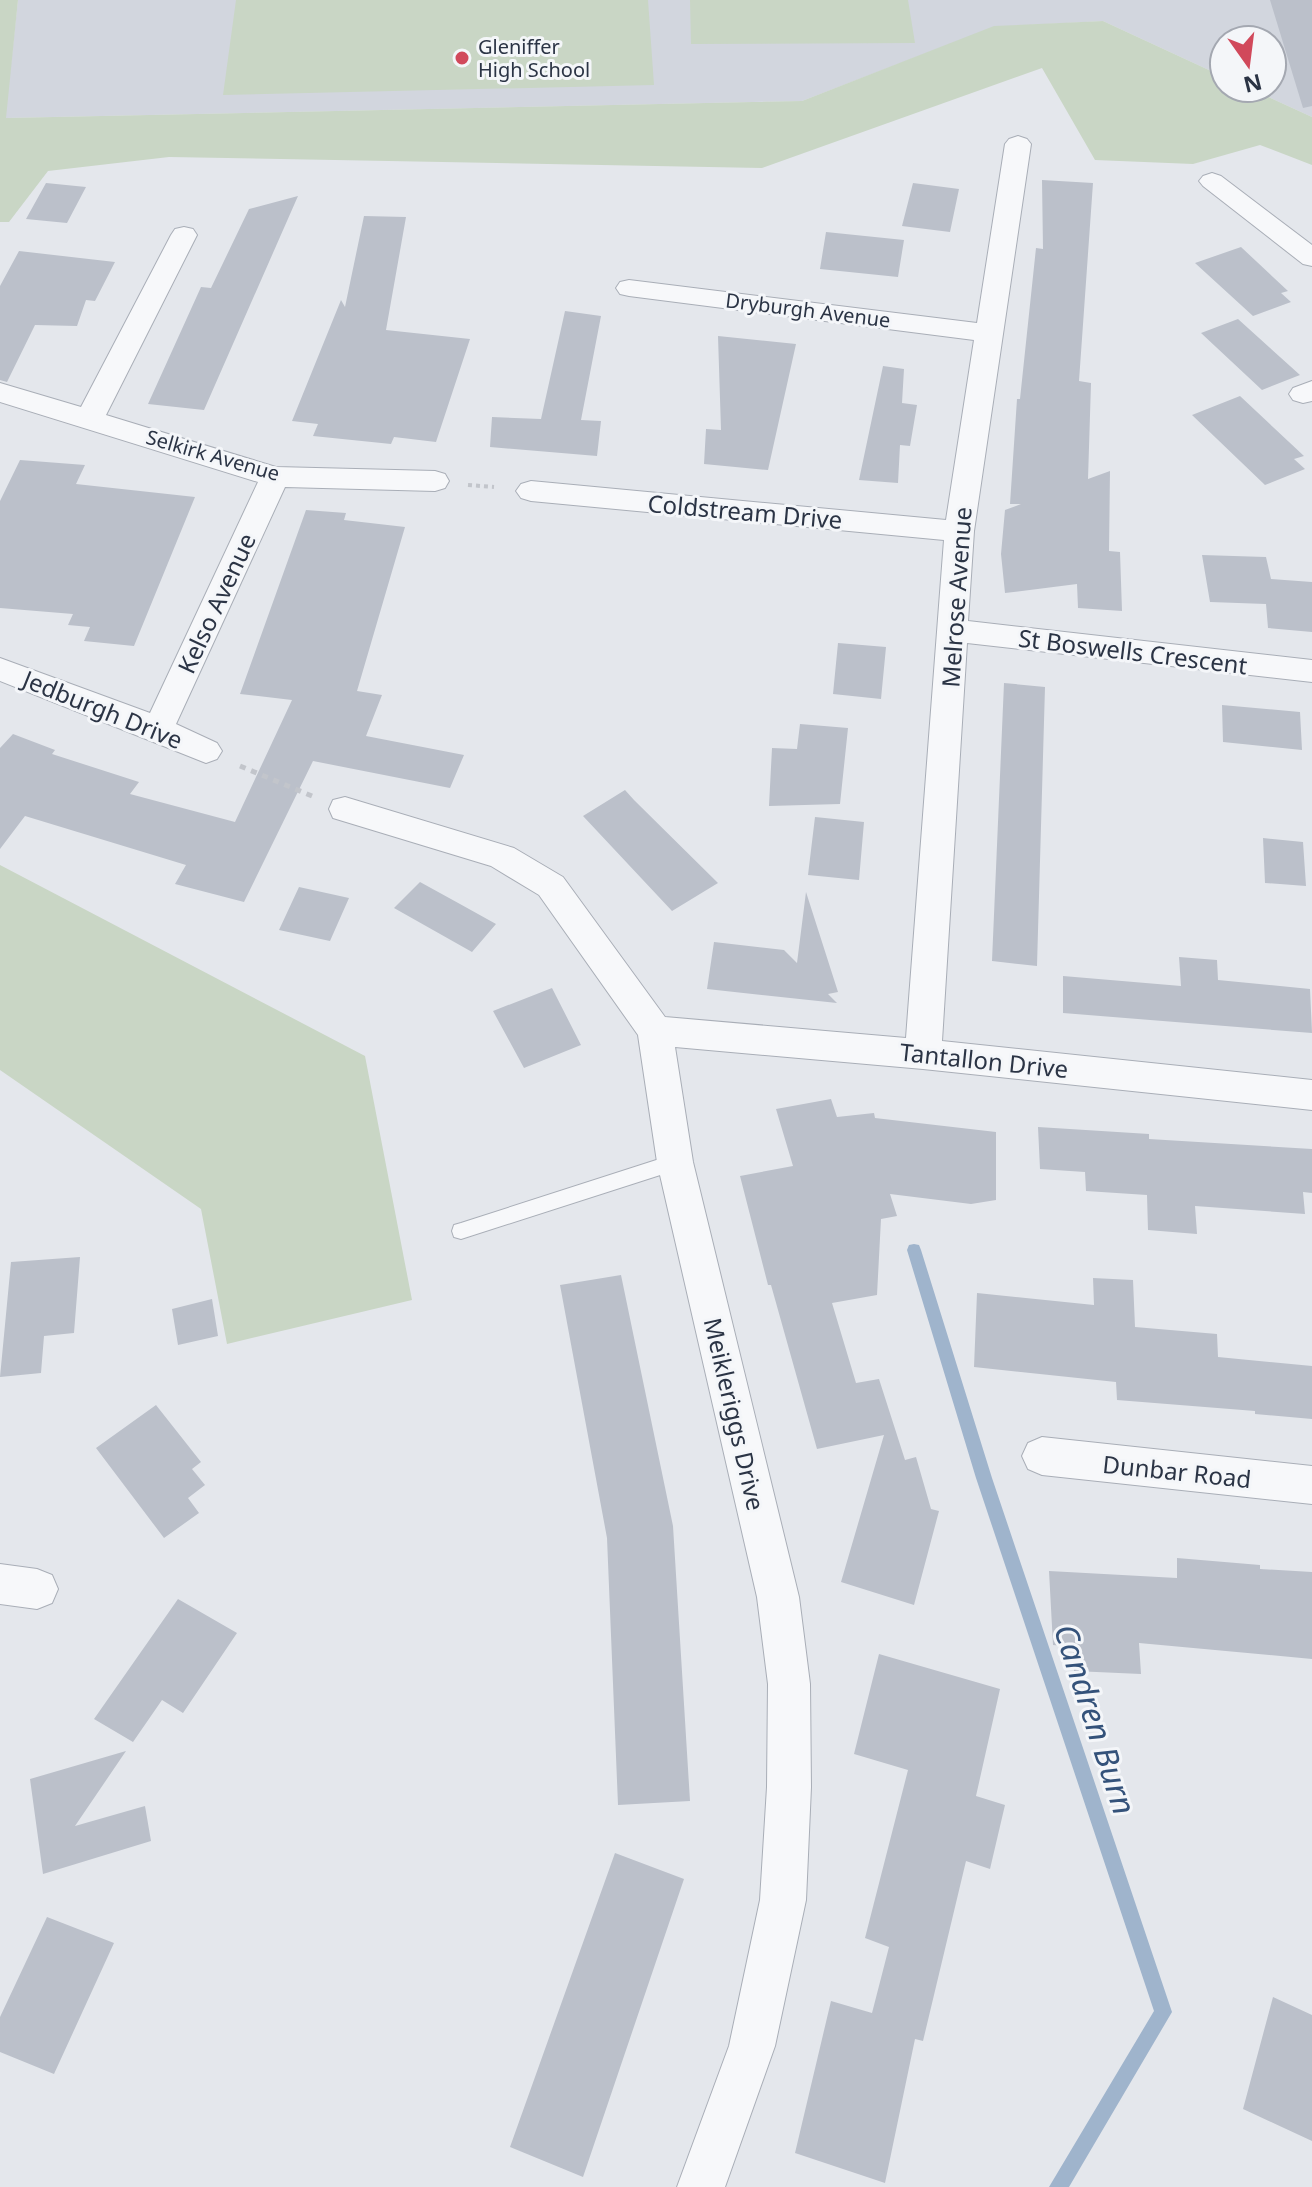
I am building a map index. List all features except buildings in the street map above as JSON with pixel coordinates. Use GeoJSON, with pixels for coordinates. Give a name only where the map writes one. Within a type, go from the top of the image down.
{"type":"FeatureCollection","features":[{"type":"Feature","properties":{"kind":"street","name":"Melrose Avenue"},"geometry":{"type":"LineString","coordinates":[[923,1054],[959,531],[1018,144]]}},
{"type":"Feature","properties":{"kind":"street"},"geometry":{"type":"LineString","coordinates":[[1212,181],[1312,258]]}},
{"type":"Feature","properties":{"kind":"street"},"geometry":{"type":"LineString","coordinates":[[90,418],[184,235]]}},
{"type":"Feature","properties":{"kind":"street","name":"Dryburgh Avenue"},"geometry":{"type":"LineString","coordinates":[[629,288],[988,333]]}},
{"type":"Feature","properties":{"kind":"street","name":"Selkirk Avenue"},"geometry":{"type":"LineString","coordinates":[[0,392],[275,477],[435,481]]}},
{"type":"Feature","properties":{"kind":"street","name":"Kelso Avenue"},"geometry":{"type":"LineString","coordinates":[[158,729],[275,477]]}},
{"type":"Feature","properties":{"kind":"street","name":"Coldstream Drive"},"geometry":{"type":"LineString","coordinates":[[531,491],[959,531]]}},
{"type":"Feature","properties":{"kind":"street","name":"St Boswells Crescent"},"geometry":{"type":"LineString","coordinates":[[953,630],[1312,671]]}},
{"type":"Feature","properties":{"kind":"street","name":"Jedburgh Drive"},"geometry":{"type":"LineString","coordinates":[[0,669],[158,729],[206,751]]}},
{"type":"Feature","properties":{"kind":"street","name":"Meikleriggs Drive"},"geometry":{"type":"LineString","coordinates":[[345,809],[502,857],[551,886],[655,1031],[675,1162],[778,1597],[789,1684],[789,1787],[783,1900],[752,2046],[701,2187]]}},
{"type":"Feature","properties":{"kind":"street","name":"Tantallon Drive"},"geometry":{"type":"LineString","coordinates":[[655,1031],[923,1054],[1312,1095]]}},
{"type":"Feature","properties":{"kind":"street","name":"Dunbar Road"},"geometry":{"type":"LineString","coordinates":[[1042,1456],[1312,1485]]}},
{"type":"Feature","properties":{"kind":"lane"},"geometry":{"type":"LineString","coordinates":[[461,1231],[675,1162]]}},
{"type":"Feature","properties":{"kind":"path"},"geometry":{"type":"LineString","coordinates":[[435,481],[531,491]]}},
{"type":"Feature","properties":{"kind":"path"},"geometry":{"type":"LineString","coordinates":[[206,751],[345,809]]}},
{"type":"Feature","properties":{"kind":"shaded area","name":"Gleniffer High School"},"geometry":{"type":"Polygon","coordinates":[[[18,0],[1312,0],[1312,117],[1284,104],[1288,104],[1288,24],[1208,24],[1208,70],[1103,21],[994,27],[802,101],[5,118],[18,0]]]}},
{"type":"Feature","properties":{"kind":"green space"},"geometry":{"type":"Polygon","coordinates":[[[0,0],[18,0],[6,118],[802,101],[994,26],[1103,21],[1208,70],[1208,104],[1284,104],[1312,117],[1312,165],[1260,145],[1193,164],[1095,160],[1042,68],[762,168],[169,157],[48,171],[9,222],[0,222],[0,0]]]}},
{"type":"Feature","properties":{"kind":"green space"},"geometry":{"type":"Polygon","coordinates":[[[236,0],[648,0],[654,85],[223,95],[236,0]]]}},
{"type":"Feature","properties":{"kind":"green space"},"geometry":{"type":"Polygon","coordinates":[[[690,0],[908,0],[915,43],[691,44],[690,0]]]}},
{"type":"Feature","properties":{"kind":"green space"},"geometry":{"type":"Polygon","coordinates":[[[0,865],[365,1056],[412,1300],[227,1344],[201,1209],[0,1070],[0,865]]]}},
{"type":"Feature","properties":{"kind":"waterway","name":"Candren Burn"},"geometry":{"type":"LineString","coordinates":[[914,1250],[984,1478],[1163,2012],[1058,2187]]}},
{"type":"Feature","properties":{"kind":"place","name":"Gleniffer High School"},"geometry":{"type":"Point","coordinates":[462,58]}}]}
